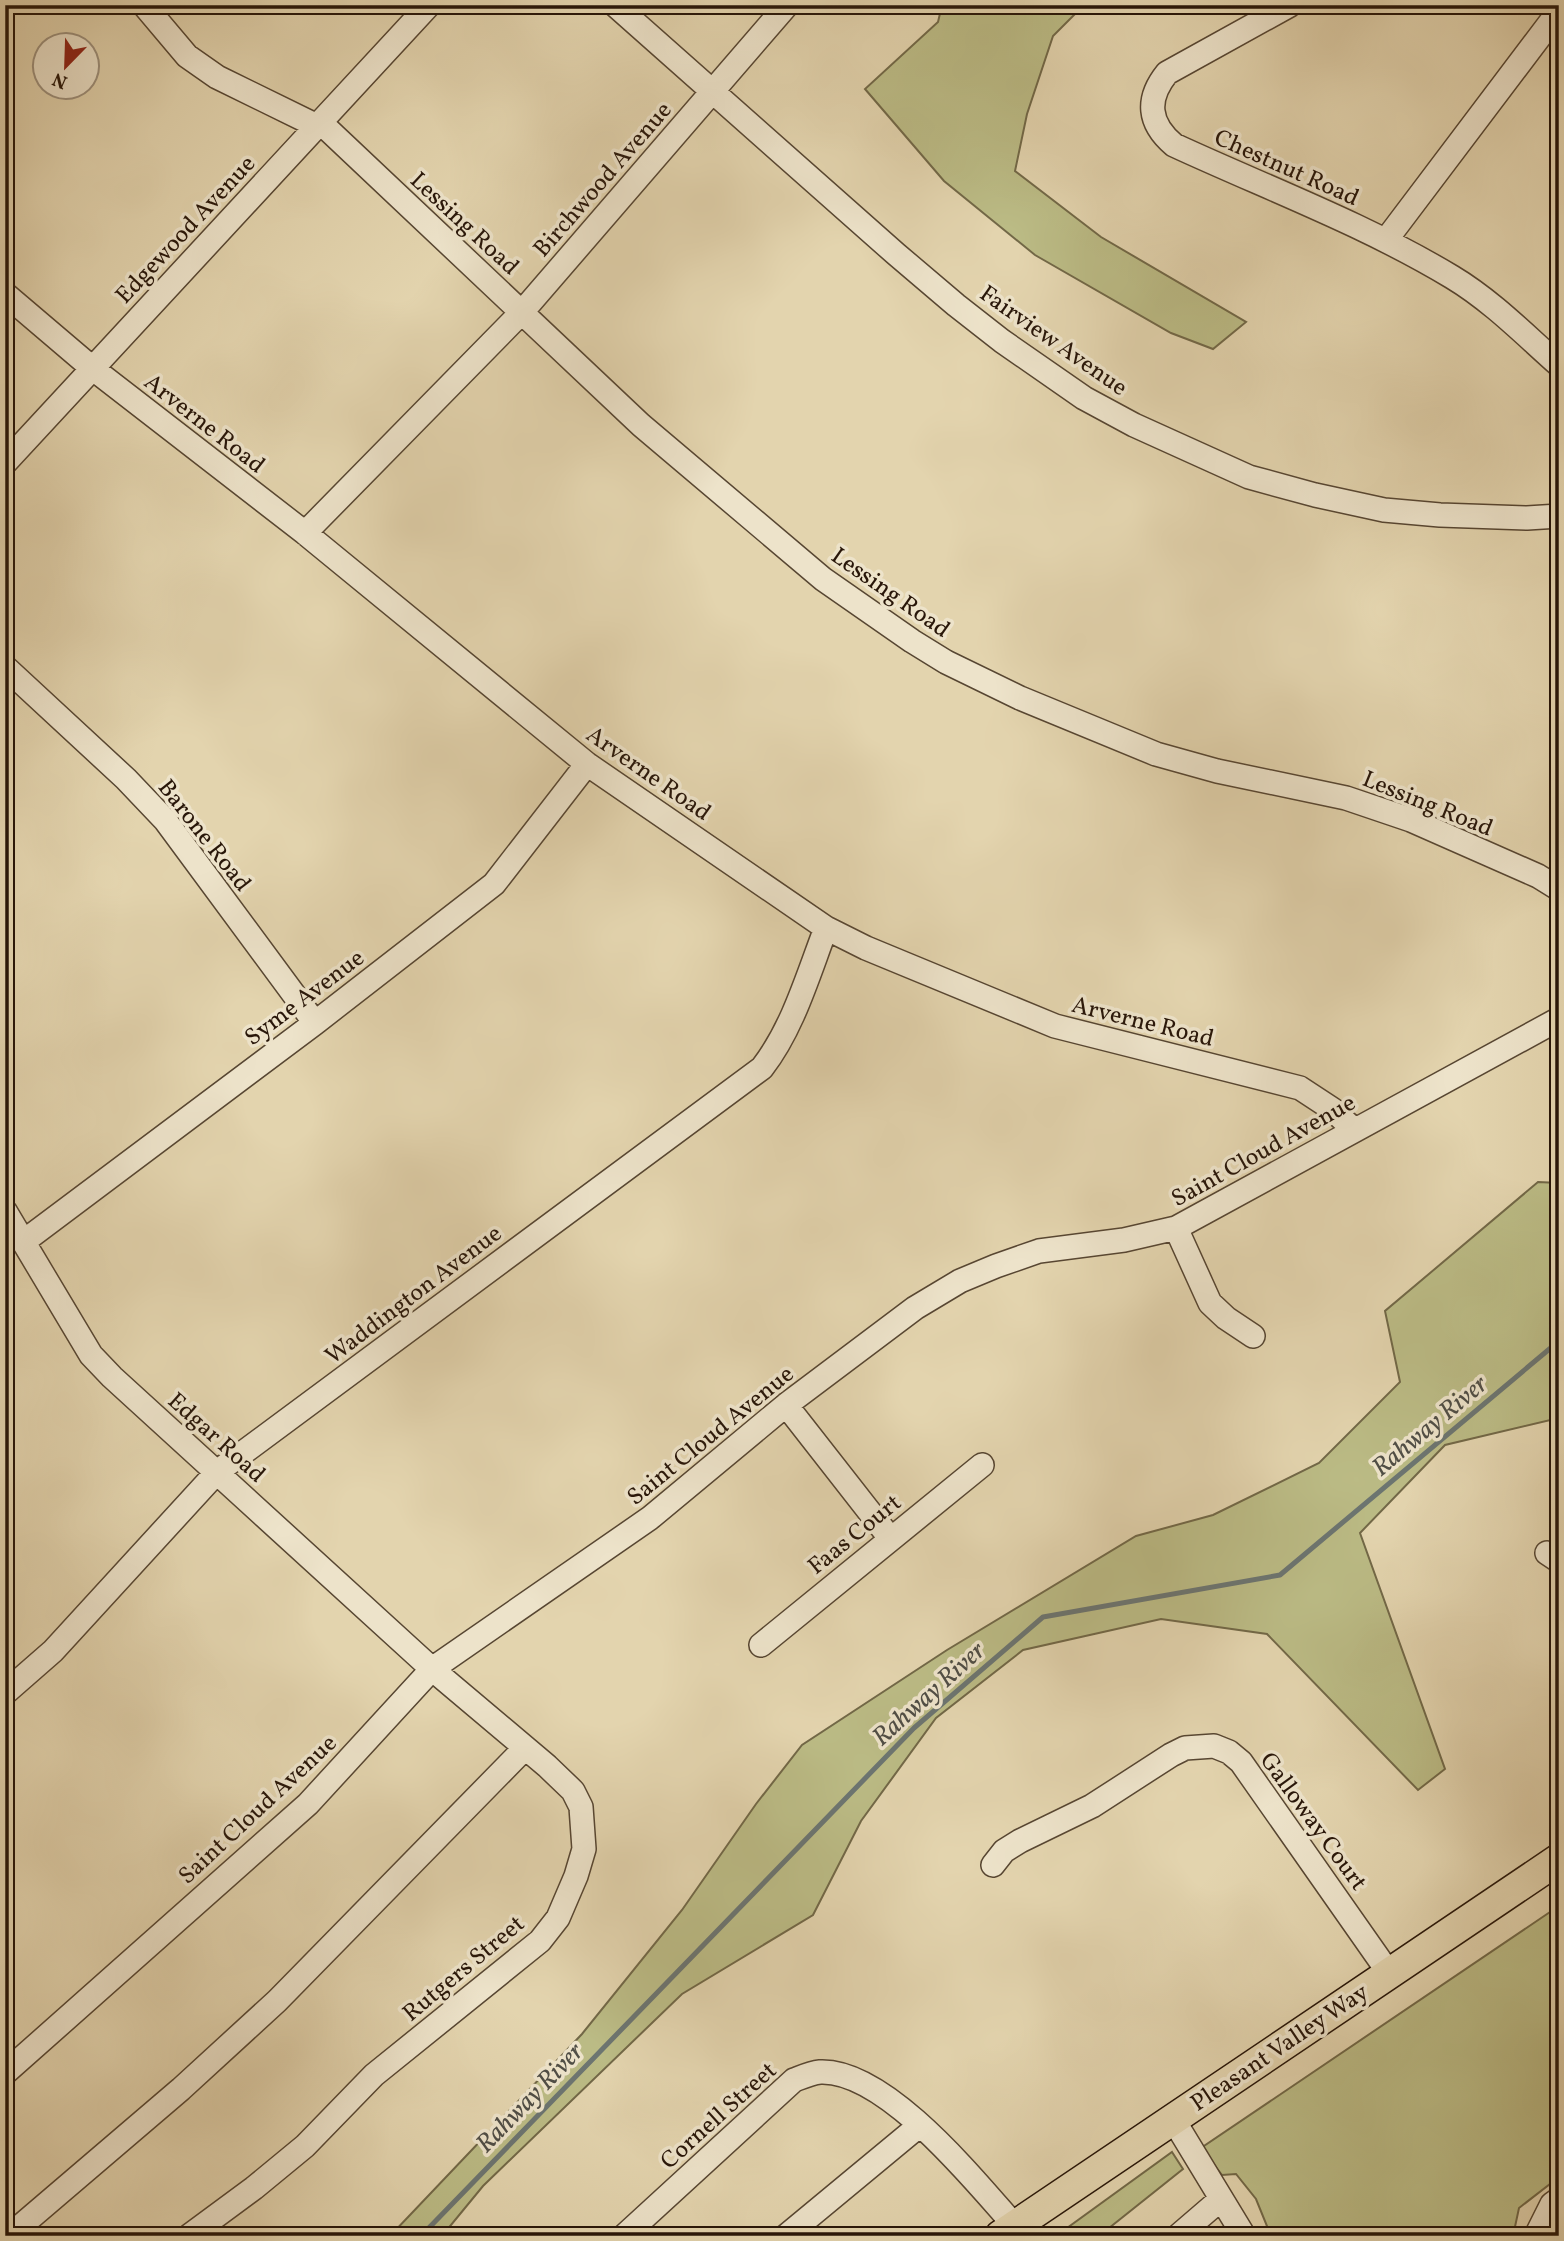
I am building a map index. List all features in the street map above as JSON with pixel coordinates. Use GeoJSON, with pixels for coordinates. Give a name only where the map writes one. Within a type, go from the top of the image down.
{"type":"FeatureCollection","features":[{"type":"Feature","properties":{"kind":"main road","name":"Pleasant Valley Way"},"geometry":{"type":"LineString","coordinates":[[1007,2230],[1559,1860]]}},
{"type":"Feature","properties":{"kind":"street","name":"Lessing Road"},"geometry":{"type":"LineString","coordinates":[[144,5],[187,56],[206,70],[260,99],[318,124],[641,425],[824,579],[912,641],[946,662],[1020,698],[1156,754],[1217,771],[1346,798],[1398,815],[1538,876],[1559,888]]}},
{"type":"Feature","properties":{"kind":"street","name":"Edgewood Avenue"},"geometry":{"type":"LineString","coordinates":[[5,463],[429,5]]}},
{"type":"Feature","properties":{"kind":"street","name":"Fairview Avenue"},"geometry":{"type":"LineString","coordinates":[[615,5],[956,305],[1084,398],[1134,425],[1249,477],[1373,508],[1440,515],[1527,518],[1559,516]]}},
{"type":"Feature","properties":{"kind":"street","name":"Birchwood Avenue"},"geometry":{"type":"LineString","coordinates":[[305,533],[522,312],[787,5]]}},
{"type":"Feature","properties":{"kind":"street","name":"Chestnut Road"},"geometry":{"type":"LineString","coordinates":[[1290,5],[1167,73],[1158,84],[1152,110],[1163,136],[1174,145],[1386,240],[1454,278],[1483,298],[1559,365]]}},
{"type":"Feature","properties":{"kind":"street"},"geometry":{"type":"LineString","coordinates":[[1386,240],[1559,11]]}},
{"type":"Feature","properties":{"kind":"street","name":"Arverne Road"},"geometry":{"type":"LineString","coordinates":[[5,294],[92,368],[305,533],[587,764],[826,928],[866,948],[1055,1026],[1300,1088],[1332,1109],[1353,1129]]}},
{"type":"Feature","properties":{"kind":"street","name":"Barone Road"},"geometry":{"type":"LineString","coordinates":[[5,667],[126,779],[165,820],[315,1023]]}},
{"type":"Feature","properties":{"kind":"street","name":"Syme Avenue"},"geometry":{"type":"LineString","coordinates":[[23,1242],[315,1023],[494,884],[587,764]]}},
{"type":"Feature","properties":{"kind":"street","name":"Waddington Avenue"},"geometry":{"type":"LineString","coordinates":[[5,1693],[53,1651],[217,1472],[762,1068],[775,1051],[788,1026],[826,928]]}},
{"type":"Feature","properties":{"kind":"street","name":"Saint Cloud Avenue"},"geometry":{"type":"LineString","coordinates":[[5,2073],[308,1804],[432,1669],[650,1518],[786,1405],[915,1308],[996,1265],[1039,1251],[1124,1240],[1176,1228],[1353,1129],[1559,1019]]}},
{"type":"Feature","properties":{"kind":"street","name":"Edgar Road"},"geometry":{"type":"LineString","coordinates":[[5,1211],[91,1355],[432,1669]]}},
{"type":"Feature","properties":{"kind":"street"},"geometry":{"type":"LineString","coordinates":[[1176,1228],[1210,1303],[1252,1336]]}},
{"type":"Feature","properties":{"kind":"street"},"geometry":{"type":"LineString","coordinates":[[786,1405],[890,1538]]}},
{"type":"Feature","properties":{"kind":"street","name":"Faas Court"},"geometry":{"type":"LineString","coordinates":[[761,1644],[982,1465]]}},
{"type":"Feature","properties":{"kind":"street","name":"Rutgers Street"},"geometry":{"type":"LineString","coordinates":[[188,2236],[254,2188],[305,2146],[374,2075],[540,1941],[558,1918],[584,1849],[581,1807],[573,1791],[432,1669]]}},
{"type":"Feature","properties":{"kind":"street","name":"Galloway Court"},"geometry":{"type":"LineString","coordinates":[[993,1865],[1004,1851],[1012,1846],[1091,1806],[1171,1755],[1185,1748],[1214,1746],[1229,1752],[1241,1762],[1389,1973]]}},
{"type":"Feature","properties":{"kind":"street"},"geometry":{"type":"LineString","coordinates":[[9,2236],[181,2089],[277,2001],[525,1748]]}},
{"type":"Feature","properties":{"kind":"street","name":"Cornell Street"},"geometry":{"type":"LineString","coordinates":[[624,2236],[794,2080],[818,2072],[859,2081],[899,2107],[937,2139],[1007,2230]]}},
{"type":"Feature","properties":{"kind":"street"},"geometry":{"type":"LineString","coordinates":[[1172,2119],[1244,2236]]}},
{"type":"Feature","properties":{"kind":"street"},"geometry":{"type":"LineString","coordinates":[[786,2236],[920,2125]]}},
{"type":"Feature","properties":{"kind":"street"},"geometry":{"type":"LineString","coordinates":[[1178,2236],[1221,2199]]}},
{"type":"Feature","properties":{"kind":"street"},"geometry":{"type":"LineString","coordinates":[[1536,2236],[1552,2204],[1559,2199]]}},
{"type":"Feature","properties":{"kind":"green space"},"geometry":{"type":"Polygon","coordinates":[[[942,5],[1084,5],[1053,36],[1027,114],[1015,171],[1101,237],[1246,322],[1213,349],[1171,333],[1035,255],[944,181],[865,89],[938,22],[942,5]]]}},
{"type":"Feature","properties":{"kind":"green space"},"geometry":{"type":"Polygon","coordinates":[[[1538,1182],[1559,1183],[1559,1418],[1445,1445],[1360,1533],[1445,1769],[1418,1790],[1267,1634],[1161,1619],[1023,1650],[936,1718],[861,1821],[813,1915],[682,1994],[483,2186],[442,2236],[390,2236],[582,2034],[682,1910],[756,1804],[802,1745],[947,1650],[1136,1536],[1213,1515],[1319,1463],[1400,1382],[1385,1311],[1538,1182]]]}},
{"type":"Feature","properties":{"kind":"green space"},"geometry":{"type":"Polygon","coordinates":[[[1553,1910],[1559,1916],[1559,2177],[1519,2208],[1513,2236],[1271,2236],[1256,2199],[1236,2174],[1222,2175],[1201,2148],[1553,1910]]]}},
{"type":"Feature","properties":{"kind":"green space"},"geometry":{"type":"Polygon","coordinates":[[[1172,2152],[1183,2169],[1099,2236],[1056,2236],[1172,2152]]]}},
{"type":"Feature","properties":{"kind":"waterway","name":"Rahway River"},"geometry":{"type":"LineString","coordinates":[[421,2236],[914,1728],[1043,1617],[1280,1575],[1559,1341]]}}]}
